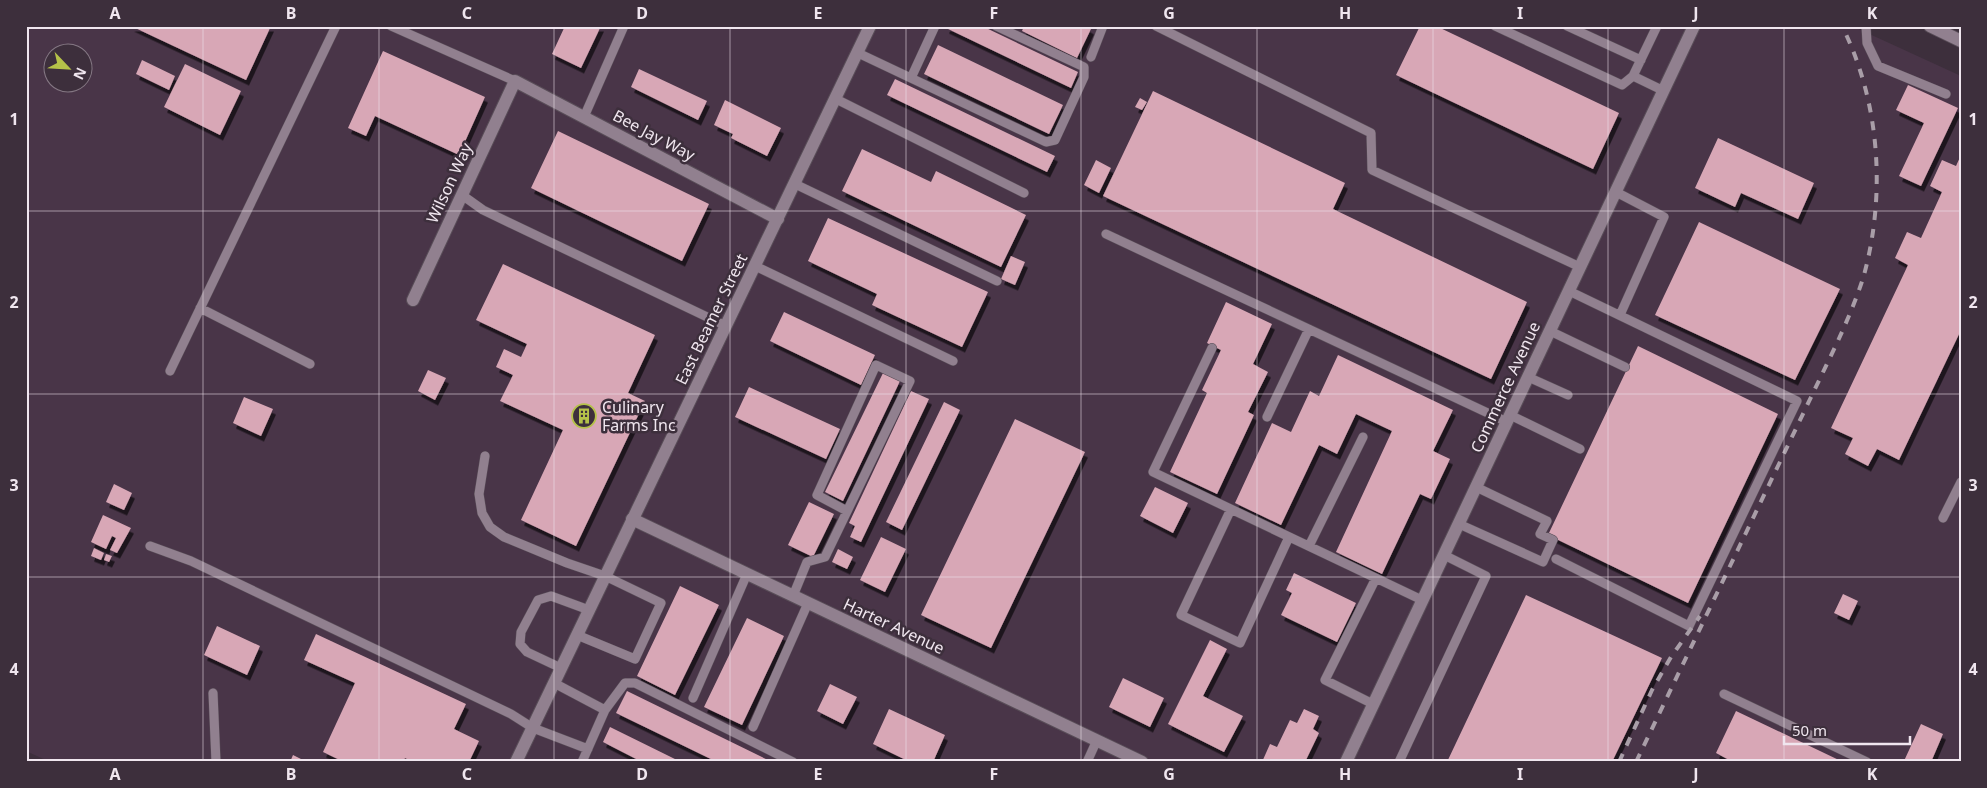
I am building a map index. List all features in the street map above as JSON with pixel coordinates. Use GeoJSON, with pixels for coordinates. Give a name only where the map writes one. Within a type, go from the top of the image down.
{"type":"FeatureCollection","features":[{"type":"Feature","properties":{"kind":"street","name":"East Beamer Street"},"geometry":{"type":"LineString","coordinates":[[516,762],[870,26]]}},
{"type":"Feature","properties":{"kind":"street","name":"Commerce Avenue"},"geometry":{"type":"LineString","coordinates":[[1346,762],[1694,26]]}},
{"type":"Feature","properties":{"kind":"street"},"geometry":{"type":"LineString","coordinates":[[1930,26],[1961,41]]}},
{"type":"Feature","properties":{"kind":"street","name":"Bee Jay Way"},"geometry":{"type":"LineString","coordinates":[[515,81],[778,219]]}},
{"type":"Feature","properties":{"kind":"street","name":"Wilson Way"},"geometry":{"type":"LineString","coordinates":[[413,300],[515,81]]}},
{"type":"Feature","properties":{"kind":"street","name":"Harter Avenue"},"geometry":{"type":"LineString","coordinates":[[632,519],[1142,762]]}},
{"type":"Feature","properties":{"kind":"lane"},"geometry":{"type":"LineString","coordinates":[[170,371],[336,26]]}},
{"type":"Feature","properties":{"kind":"lane"},"geometry":{"type":"LineString","coordinates":[[391,26],[515,81]]}},
{"type":"Feature","properties":{"kind":"lane"},"geometry":{"type":"LineString","coordinates":[[584,117],[624,26]]}},
{"type":"Feature","properties":{"kind":"lane"},"geometry":{"type":"LineString","coordinates":[[911,78],[935,26]]}},
{"type":"Feature","properties":{"kind":"lane"},"geometry":{"type":"LineString","coordinates":[[858,53],[1046,142],[1055,140],[1084,77],[1084,67],[996,26]]}},
{"type":"Feature","properties":{"kind":"lane"},"geometry":{"type":"LineString","coordinates":[[1091,57],[1104,26]]}},
{"type":"Feature","properties":{"kind":"lane"},"geometry":{"type":"LineString","coordinates":[[1156,26],[1371,133],[1372,170],[1580,267]]}},
{"type":"Feature","properties":{"kind":"lane"},"geometry":{"type":"LineString","coordinates":[[1495,26],[1622,85],[1633,76],[1656,26]]}},
{"type":"Feature","properties":{"kind":"lane"},"geometry":{"type":"LineString","coordinates":[[1567,26],[1641,60]]}},
{"type":"Feature","properties":{"kind":"lane"},"geometry":{"type":"LineString","coordinates":[[1866,26],[1867,42],[1878,66],[1946,94]]}},
{"type":"Feature","properties":{"kind":"lane"},"geometry":{"type":"LineString","coordinates":[[1633,76],[1664,92]]}},
{"type":"Feature","properties":{"kind":"lane"},"geometry":{"type":"LineString","coordinates":[[836,99],[1024,193]]}},
{"type":"Feature","properties":{"kind":"lane"},"geometry":{"type":"LineString","coordinates":[[795,184],[997,281]]}},
{"type":"Feature","properties":{"kind":"lane"},"geometry":{"type":"LineString","coordinates":[[1616,192],[1664,217],[1620,315]]}},
{"type":"Feature","properties":{"kind":"lane"},"geometry":{"type":"LineString","coordinates":[[462,195],[483,210],[726,326]]}},
{"type":"Feature","properties":{"kind":"lane"},"geometry":{"type":"LineString","coordinates":[[1106,234],[1309,329],[1580,449]]}},
{"type":"Feature","properties":{"kind":"lane"},"geometry":{"type":"LineString","coordinates":[[754,266],[953,361]]}},
{"type":"Feature","properties":{"kind":"lane"},"geometry":{"type":"LineString","coordinates":[[1556,559],[1689,626],[1797,400],[1569,291]]}},
{"type":"Feature","properties":{"kind":"lane"},"geometry":{"type":"LineString","coordinates":[[200,308],[310,364]]}},
{"type":"Feature","properties":{"kind":"lane"},"geometry":{"type":"LineString","coordinates":[[1267,417],[1309,329]]}},
{"type":"Feature","properties":{"kind":"lane"},"geometry":{"type":"LineString","coordinates":[[1550,332],[1625,367]]}},
{"type":"Feature","properties":{"kind":"lane"},"geometry":{"type":"LineString","coordinates":[[1212,348],[1153,472],[1422,600]]}},
{"type":"Feature","properties":{"kind":"lane"},"geometry":{"type":"LineString","coordinates":[[793,596],[808,562],[825,556],[847,511],[910,381],[876,365],[817,495],[847,511]]}},
{"type":"Feature","properties":{"kind":"lane"},"geometry":{"type":"LineString","coordinates":[[1528,377],[1568,395]]}},
{"type":"Feature","properties":{"kind":"lane"},"geometry":{"type":"LineString","coordinates":[[1309,546],[1363,437]]}},
{"type":"Feature","properties":{"kind":"lane"},"geometry":{"type":"LineString","coordinates":[[485,456],[479,494],[482,513],[490,527],[504,537],[567,564],[605,576],[661,603],[635,659],[577,635]]}},
{"type":"Feature","properties":{"kind":"lane"},"geometry":{"type":"LineString","coordinates":[[1944,518],[1961,482]]}},
{"type":"Feature","properties":{"kind":"lane"},"geometry":{"type":"LineString","coordinates":[[1459,524],[1544,562],[1553,540],[1540,534],[1546,521],[1476,487]]}},
{"type":"Feature","properties":{"kind":"lane"},"geometry":{"type":"LineString","coordinates":[[1231,509],[1181,615],[1240,643],[1289,537]]}},
{"type":"Feature","properties":{"kind":"lane"},"geometry":{"type":"LineString","coordinates":[[150,546],[191,560],[511,714],[533,728],[588,749]]}},
{"type":"Feature","properties":{"kind":"lane"},"geometry":{"type":"LineString","coordinates":[[1399,762],[1486,576],[1444,555]]}},
{"type":"Feature","properties":{"kind":"lane"},"geometry":{"type":"LineString","coordinates":[[693,698],[747,574]]}},
{"type":"Feature","properties":{"kind":"lane"},"geometry":{"type":"LineString","coordinates":[[1373,704],[1325,680],[1376,578]]}},
{"type":"Feature","properties":{"kind":"lane"},"geometry":{"type":"LineString","coordinates":[[561,668],[528,652],[520,644],[521,632],[538,600],[551,596],[588,610]]}},
{"type":"Feature","properties":{"kind":"lane"},"geometry":{"type":"LineString","coordinates":[[753,727],[808,603]]}},
{"type":"Feature","properties":{"kind":"lane"},"geometry":{"type":"LineString","coordinates":[[554,683],[606,710]]}},
{"type":"Feature","properties":{"kind":"lane"},"geometry":{"type":"LineString","coordinates":[[582,762],[606,710],[625,683],[636,683],[793,762]]}},
{"type":"Feature","properties":{"kind":"lane"},"geometry":{"type":"LineString","coordinates":[[213,692],[216,762]]}},
{"type":"Feature","properties":{"kind":"lane"},"geometry":{"type":"LineString","coordinates":[[1724,694],[1867,762]]}},
{"type":"Feature","properties":{"kind":"lane"},"geometry":{"type":"LineString","coordinates":[[1087,762],[1097,740]]}},
{"type":"Feature","properties":{"kind":"shaded area"},"geometry":{"type":"Polygon","coordinates":[[[26,26],[1852,26],[1961,76],[1961,762],[50,762],[26,751],[26,26]]]}},
{"type":"Feature","properties":{"kind":"building"},"geometry":{"type":"Polygon","coordinates":[[[131,26],[271,26],[246,80],[131,26]]]}},
{"type":"Feature","properties":{"kind":"building"},"geometry":{"type":"Polygon","coordinates":[[[565,26],[601,26],[581,68],[552,54],[565,26]]]}},
{"type":"Feature","properties":{"kind":"building"},"geometry":{"type":"Polygon","coordinates":[[[947,26],[982,26],[1078,72],[1071,88],[946,28],[947,26]]]}},
{"type":"Feature","properties":{"kind":"building"},"geometry":{"type":"Polygon","coordinates":[[[1024,26],[1086,26],[1091,29],[1077,58],[1022,31],[1024,26]]]}},
{"type":"Feature","properties":{"kind":"building"},"geometry":{"type":"Polygon","coordinates":[[[1420,26],[1436,26],[1619,113],[1593,169],[1396,75],[1420,26]]]}},
{"type":"Feature","properties":{"kind":"building"},"geometry":{"type":"Polygon","coordinates":[[[938,45],[1063,105],[1049,134],[924,74],[938,45]]]}},
{"type":"Feature","properties":{"kind":"building"},"geometry":{"type":"Polygon","coordinates":[[[383,51],[485,97],[459,155],[375,116],[366,136],[348,128],[383,51]]]}},
{"type":"Feature","properties":{"kind":"building"},"geometry":{"type":"Polygon","coordinates":[[[142,60],[175,76],[169,90],[136,74],[142,60]]]}},
{"type":"Feature","properties":{"kind":"building"},"geometry":{"type":"Polygon","coordinates":[[[185,64],[241,91],[220,135],[164,107],[185,64]]]}},
{"type":"Feature","properties":{"kind":"building"},"geometry":{"type":"Polygon","coordinates":[[[639,69],[707,101],[698,120],[631,87],[639,69]]]}},
{"type":"Feature","properties":{"kind":"building"},"geometry":{"type":"Polygon","coordinates":[[[895,79],[1055,156],[1047,172],[887,95],[895,79]]]}},
{"type":"Feature","properties":{"kind":"building"},"geometry":{"type":"Polygon","coordinates":[[[1908,85],[1958,108],[1921,186],[1899,176],[1924,123],[1896,110],[1908,85]]]}},
{"type":"Feature","properties":{"kind":"building"},"geometry":{"type":"Polygon","coordinates":[[[1153,91],[1345,183],[1333,209],[1527,302],[1491,379],[1103,196],[1153,91]]]}},
{"type":"Feature","properties":{"kind":"building"},"geometry":{"type":"Polygon","coordinates":[[[1140,98],[1147,102],[1142,110],[1135,107],[1140,98]]]}},
{"type":"Feature","properties":{"kind":"building"},"geometry":{"type":"Polygon","coordinates":[[[725,100],[781,128],[767,156],[731,138],[733,134],[714,125],[725,100]]]}},
{"type":"Feature","properties":{"kind":"building"},"geometry":{"type":"Polygon","coordinates":[[[558,131],[709,204],[682,261],[531,188],[558,131]]]}},
{"type":"Feature","properties":{"kind":"building"},"geometry":{"type":"Polygon","coordinates":[[[1718,138],[1814,183],[1798,219],[1741,193],[1735,207],[1695,188],[1718,138]]]}},
{"type":"Feature","properties":{"kind":"building"},"geometry":{"type":"Polygon","coordinates":[[[862,149],[931,182],[936,171],[1026,215],[1001,267],[842,191],[862,149]]]}},
{"type":"Feature","properties":{"kind":"building"},"geometry":{"type":"Polygon","coordinates":[[[1961,155],[1961,330],[1899,460],[1877,449],[1868,466],[1845,454],[1853,438],[1831,428],[1908,265],[1895,258],[1907,232],[1921,238],[1942,192],[1930,186],[1942,160],[1956,166],[1961,155]]]}},
{"type":"Feature","properties":{"kind":"building"},"geometry":{"type":"Polygon","coordinates":[[[1096,160],[1111,168],[1099,193],[1084,185],[1096,160]]]}},
{"type":"Feature","properties":{"kind":"building"},"geometry":{"type":"Polygon","coordinates":[[[828,218],[988,292],[962,347],[872,305],[877,294],[808,261],[828,218]]]}},
{"type":"Feature","properties":{"kind":"building"},"geometry":{"type":"Polygon","coordinates":[[[1699,222],[1840,289],[1795,380],[1655,315],[1699,222]]]}},
{"type":"Feature","properties":{"kind":"building"},"geometry":{"type":"Polygon","coordinates":[[[1011,256],[1025,262],[1015,285],[1001,279],[1011,256]]]}},
{"type":"Feature","properties":{"kind":"building","name":"Culinary Farms Inc"},"geometry":{"type":"Polygon","coordinates":[[[503,264],[655,335],[628,393],[645,401],[576,546],[521,520],[563,430],[500,401],[513,375],[496,367],[504,349],[521,357],[527,344],[476,320],[503,264]]]}},
{"type":"Feature","properties":{"kind":"building"},"geometry":{"type":"Polygon","coordinates":[[[1226,302],[1272,324],[1253,364],[1268,372],[1248,412],[1254,415],[1217,494],[1170,472],[1207,393],[1202,390],[1221,350],[1207,343],[1226,302]]]}},
{"type":"Feature","properties":{"kind":"building"},"geometry":{"type":"Polygon","coordinates":[[[784,312],[875,355],[861,385],[770,341],[784,312]]]}},
{"type":"Feature","properties":{"kind":"building"},"geometry":{"type":"Polygon","coordinates":[[[1638,346],[1778,414],[1688,603],[1548,535],[1638,346]]]}},
{"type":"Feature","properties":{"kind":"building"},"geometry":{"type":"Polygon","coordinates":[[[1338,355],[1453,410],[1433,451],[1450,459],[1431,499],[1420,494],[1382,574],[1336,552],[1392,431],[1356,414],[1337,454],[1319,445],[1281,525],[1235,503],[1272,423],[1291,432],[1310,391],[1319,396],[1338,355]]]}},
{"type":"Feature","properties":{"kind":"building"},"geometry":{"type":"Polygon","coordinates":[[[428,370],[446,378],[435,400],[418,391],[428,370]]]}},
{"type":"Feature","properties":{"kind":"building"},"geometry":{"type":"Polygon","coordinates":[[[883,373],[900,381],[843,501],[825,492],[883,373]]]}},
{"type":"Feature","properties":{"kind":"building"},"geometry":{"type":"Polygon","coordinates":[[[749,387],[840,429],[826,459],[735,417],[749,387]]]}},
{"type":"Feature","properties":{"kind":"building"},"geometry":{"type":"Polygon","coordinates":[[[911,391],[929,399],[861,542],[850,537],[855,526],[849,523],[911,391]]]}},
{"type":"Feature","properties":{"kind":"building"},"geometry":{"type":"Polygon","coordinates":[[[244,397],[273,409],[261,436],[233,423],[244,397]]]}},
{"type":"Feature","properties":{"kind":"building"},"geometry":{"type":"Polygon","coordinates":[[[944,402],[960,410],[902,530],[886,522],[944,402]]]}},
{"type":"Feature","properties":{"kind":"building"},"geometry":{"type":"Polygon","coordinates":[[[1015,419],[1085,452],[991,648],[921,615],[1015,419]]]}},
{"type":"Feature","properties":{"kind":"building"},"geometry":{"type":"Polygon","coordinates":[[[114,484],[132,493],[124,510],[106,502],[114,484]]]}},
{"type":"Feature","properties":{"kind":"building"},"geometry":{"type":"Polygon","coordinates":[[[1155,487],[1188,503],[1173,533],[1140,516],[1155,487]]]}},
{"type":"Feature","properties":{"kind":"building"},"geometry":{"type":"Polygon","coordinates":[[[809,502],[834,514],[813,557],[788,545],[809,502]]]}},
{"type":"Feature","properties":{"kind":"building"},"geometry":{"type":"Polygon","coordinates":[[[103,515],[131,528],[117,553],[110,550],[116,538],[112,536],[106,549],[91,542],[103,515]]]}},
{"type":"Feature","properties":{"kind":"building"},"geometry":{"type":"Polygon","coordinates":[[[881,537],[906,549],[885,592],[860,580],[881,537]]]}},
{"type":"Feature","properties":{"kind":"building"},"geometry":{"type":"Polygon","coordinates":[[[94,548],[104,553],[101,560],[91,556],[94,548]]]}},
{"type":"Feature","properties":{"kind":"building"},"geometry":{"type":"Polygon","coordinates":[[[838,549],[853,557],[847,569],[832,562],[838,549]]]}},
{"type":"Feature","properties":{"kind":"building"},"geometry":{"type":"Polygon","coordinates":[[[106,554],[112,556],[109,562],[104,560],[106,554]]]}},
{"type":"Feature","properties":{"kind":"building"},"geometry":{"type":"Polygon","coordinates":[[[1294,573],[1356,603],[1337,642],[1281,615],[1292,593],[1286,590],[1294,573]]]}},
{"type":"Feature","properties":{"kind":"building"},"geometry":{"type":"Polygon","coordinates":[[[680,586],[719,605],[675,695],[637,676],[680,586]]]}},
{"type":"Feature","properties":{"kind":"building"},"geometry":{"type":"Polygon","coordinates":[[[1843,594],[1858,601],[1849,620],[1834,613],[1843,594]]]}},
{"type":"Feature","properties":{"kind":"building"},"geometry":{"type":"Polygon","coordinates":[[[1526,595],[1662,658],[1612,762],[1447,762],[1526,595]]]}},
{"type":"Feature","properties":{"kind":"building"},"geometry":{"type":"Polygon","coordinates":[[[747,618],[784,636],[742,725],[704,707],[747,618]]]}},
{"type":"Feature","properties":{"kind":"building"},"geometry":{"type":"Polygon","coordinates":[[[217,626],[260,646],[247,675],[204,655],[217,626]]]}},
{"type":"Feature","properties":{"kind":"building"},"geometry":{"type":"Polygon","coordinates":[[[316,634],[466,704],[454,729],[479,741],[469,762],[413,762],[405,758],[403,762],[344,762],[323,752],[355,683],[304,660],[316,634]]]}},
{"type":"Feature","properties":{"kind":"building"},"geometry":{"type":"Polygon","coordinates":[[[1210,640],[1227,649],[1203,696],[1243,716],[1224,752],[1168,724],[1210,640]]]}},
{"type":"Feature","properties":{"kind":"building"},"geometry":{"type":"Polygon","coordinates":[[[1123,678],[1164,698],[1150,727],[1109,707],[1123,678]]]}},
{"type":"Feature","properties":{"kind":"building"},"geometry":{"type":"Polygon","coordinates":[[[830,684],[857,697],[843,724],[817,711],[830,684]]]}},
{"type":"Feature","properties":{"kind":"building"},"geometry":{"type":"Polygon","coordinates":[[[627,691],[772,762],[717,762],[616,713],[627,691]]]}},
{"type":"Feature","properties":{"kind":"building"},"geometry":{"type":"Polygon","coordinates":[[[889,709],[945,735],[933,762],[910,762],[873,744],[889,709]]]}},
{"type":"Feature","properties":{"kind":"building"},"geometry":{"type":"Polygon","coordinates":[[[1304,709],[1319,716],[1313,729],[1319,733],[1305,762],[1262,762],[1270,744],[1277,747],[1290,720],[1297,723],[1304,709]]]}},
{"type":"Feature","properties":{"kind":"building"},"geometry":{"type":"Polygon","coordinates":[[[1736,711],[1843,762],[1733,762],[1716,753],[1736,711]]]}},
{"type":"Feature","properties":{"kind":"building"},"geometry":{"type":"Polygon","coordinates":[[[1921,724],[1943,734],[1931,762],[1904,761],[1921,724]]]}},
{"type":"Feature","properties":{"kind":"building"},"geometry":{"type":"Polygon","coordinates":[[[610,727],[681,762],[642,762],[603,742],[610,727]]]}},
{"type":"Feature","properties":{"kind":"building"},"geometry":{"type":"Polygon","coordinates":[[[293,755],[307,762],[290,762],[293,755]]]}},
{"type":"Feature","properties":{"kind":"railway"},"geometry":{"type":"LineString","coordinates":[[1636,762],[1837,343],[1864,275],[1875,213],[1877,181],[1875,149],[1865,86],[1855,55],[1842,26]]}},
{"type":"Feature","properties":{"kind":"railway"},"geometry":{"type":"LineString","coordinates":[[1619,762],[1652,690],[1671,657],[1700,616]]}},
{"type":"Feature","properties":{"kind":"place","name":"Culinary Farms Inc"},"geometry":{"type":"Point","coordinates":[584,416]}}]}
